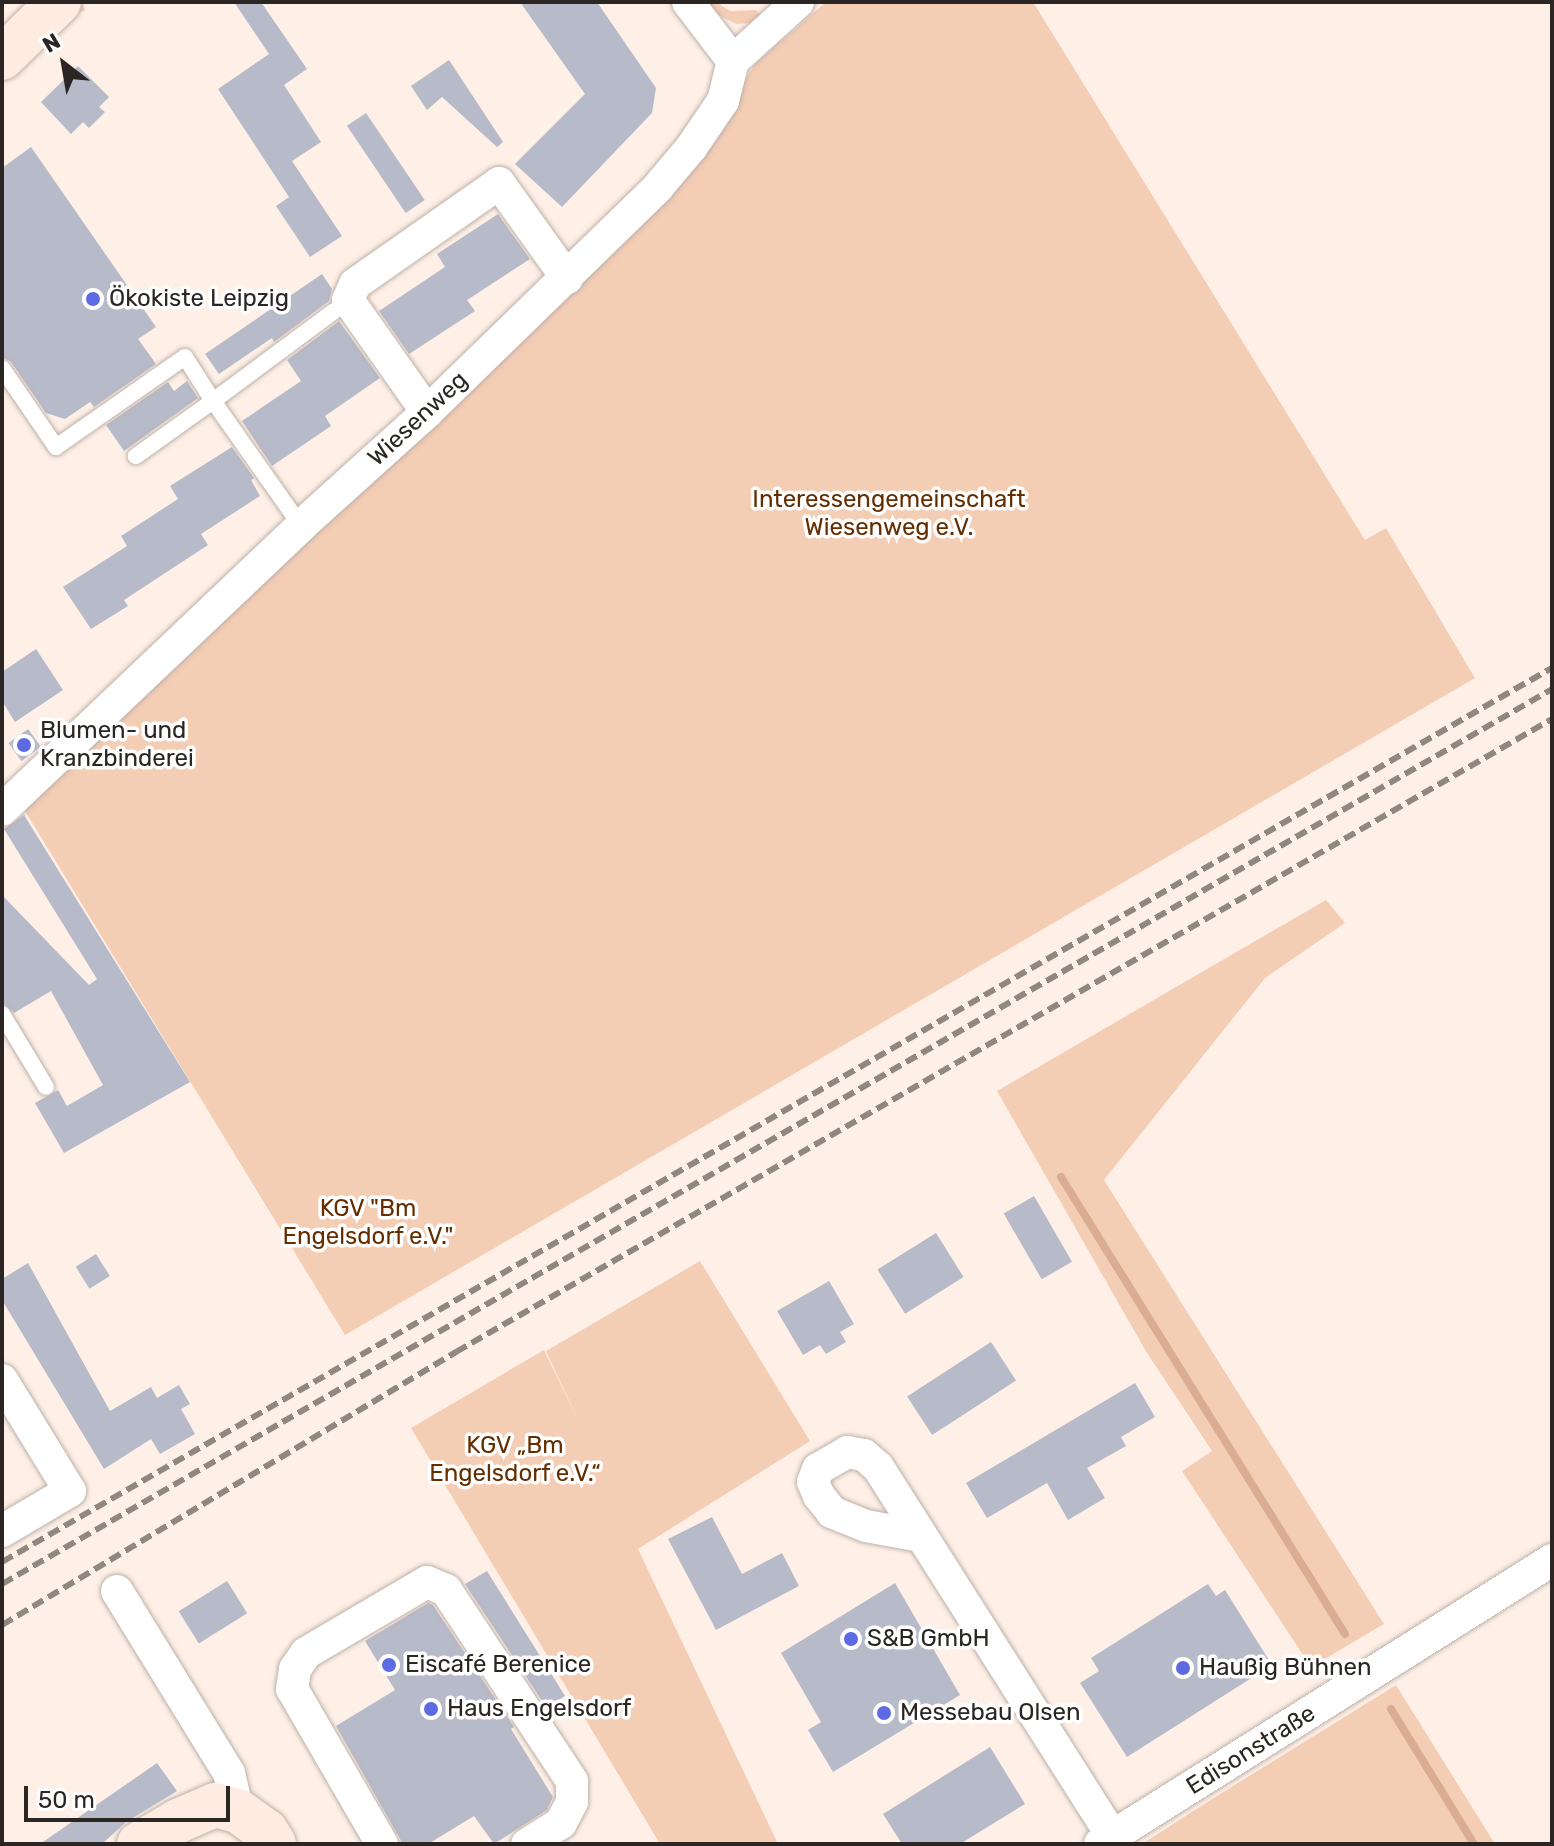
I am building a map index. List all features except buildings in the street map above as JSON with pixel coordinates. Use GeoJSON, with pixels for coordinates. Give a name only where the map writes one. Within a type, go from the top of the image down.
{"type":"FeatureCollection","features":[{"type":"Feature","properties":{"kind":"street"},"geometry":{"type":"LineString","coordinates":[[2,58],[59,2]]}},
{"type":"Feature","properties":{"kind":"street"},"geometry":{"type":"LineString","coordinates":[[688,2],[733,61],[798,2]]}},
{"type":"Feature","properties":{"kind":"street","name":"Wiesenweg"},"geometry":{"type":"LineString","coordinates":[[2,810],[567,278],[691,148],[723,101],[733,61]]}},
{"type":"Feature","properties":{"kind":"street"},"geometry":{"type":"LineString","coordinates":[[427,412],[348,300],[355,284],[499,183],[567,278]]}},
{"type":"Feature","properties":{"kind":"street"},"geometry":{"type":"LineString","coordinates":[[2,1380],[70,1491],[2,1531]]}},
{"type":"Feature","properties":{"kind":"street","name":"Edisonstraße"},"geometry":{"type":"LineString","coordinates":[[921,1536],[1106,1840],[1552,1560]]}},
{"type":"Feature","properties":{"kind":"street"},"geometry":{"type":"LineString","coordinates":[[382,1844],[292,1689],[295,1669],[306,1653],[427,1582],[446,1590],[572,1781],[572,1802],[561,1823],[527,1844]]}},
{"type":"Feature","properties":{"kind":"street"},"geometry":{"type":"LineString","coordinates":[[117,1591],[229,1773],[238,1811]]}},
{"type":"Feature","properties":{"kind":"street"},"geometry":{"type":"LineString","coordinates":[[139,1844],[170,1825],[215,1805],[238,1811],[266,1831],[274,1844]]}},
{"type":"Feature","properties":{"kind":"street"},"geometry":{"type":"LineString","coordinates":[[180,1844],[222,1825],[238,1811]]}},
{"type":"Feature","properties":{"kind":"lane"},"geometry":{"type":"LineString","coordinates":[[136,456],[334,311]]}},
{"type":"Feature","properties":{"kind":"lane"},"geometry":{"type":"LineString","coordinates":[[2,368],[56,447],[185,357],[301,526]]}},
{"type":"Feature","properties":{"kind":"lane"},"geometry":{"type":"LineString","coordinates":[[2,1014],[46,1087]]}},
{"type":"Feature","properties":{"kind":"green space"},"geometry":{"type":"Polygon","coordinates":[[[705,2],[716,2],[730,11],[756,10],[760,14],[750,23],[737,24],[716,14],[705,2]]]}},
{"type":"Feature","properties":{"kind":"green space","name":"Interessengemeinschaft Wiesenweg e.V."},"geometry":{"type":"Polygon","coordinates":[[[826,2],[1033,2],[1365,540],[1386,528],[1475,678],[345,1335],[25,811],[37,793],[741,86],[756,63],[826,2]]]}},
{"type":"Feature","properties":{"kind":"green space"},"geometry":{"type":"Polygon","coordinates":[[[83,5],[85,11],[2,38],[2,31],[83,5]]]}},
{"type":"Feature","properties":{"kind":"green space"},"geometry":{"type":"Polygon","coordinates":[[[1326,900],[1345,923],[1265,978],[1104,1180],[1384,1624],[1311,1667],[1182,1471],[1212,1451],[1147,1353],[997,1091],[1326,900]]]}},
{"type":"Feature","properties":{"kind":"green space","name":"KGV „Bm Engelsdorf e.V.“"},"geometry":{"type":"Polygon","coordinates":[[[700,1261],[810,1441],[638,1549],[778,1844],[660,1844],[411,1428],[544,1350],[578,1420],[546,1351],[700,1261]]]}},
{"type":"Feature","properties":{"kind":"green space"},"geometry":{"type":"Polygon","coordinates":[[[1396,1685],[1495,1844],[1142,1844],[1209,1801],[1396,1685]]]}},
{"type":"Feature","properties":{"kind":"waterway"},"geometry":{"type":"LineString","coordinates":[[1061,1177],[1345,1634]]}},
{"type":"Feature","properties":{"kind":"waterway"},"geometry":{"type":"LineString","coordinates":[[1391,1709],[1474,1844]]}},
{"type":"Feature","properties":{"kind":"railway"},"geometry":{"type":"LineString","coordinates":[[2,1562],[1552,668]]}},
{"type":"Feature","properties":{"kind":"railway"},"geometry":{"type":"LineString","coordinates":[[2,1584],[1552,689]]}},
{"type":"Feature","properties":{"kind":"railway"},"geometry":{"type":"LineString","coordinates":[[2,1625],[456,1352],[1552,719]]}},
{"type":"Feature","properties":{"kind":"place","name":"Ökokiste Leipzig"},"geometry":{"type":"Point","coordinates":[93,299]}},
{"type":"Feature","properties":{"kind":"place","name":"Blumen- und Kranzbinderei"},"geometry":{"type":"Point","coordinates":[24,745]}},
{"type":"Feature","properties":{"kind":"place","name":"S&B GmbH"},"geometry":{"type":"Point","coordinates":[851,1639]}},
{"type":"Feature","properties":{"kind":"place","name":"Eiscafé Berenice"},"geometry":{"type":"Point","coordinates":[389,1665]}},
{"type":"Feature","properties":{"kind":"place","name":"Haußig Bühnen"},"geometry":{"type":"Point","coordinates":[1183,1668]}},
{"type":"Feature","properties":{"kind":"place","name":"Haus Engelsdorf"},"geometry":{"type":"Point","coordinates":[431,1709]}},
{"type":"Feature","properties":{"kind":"place","name":"Messebau Olsen"},"geometry":{"type":"Point","coordinates":[884,1713]}},
{"type":"Feature","properties":{"kind":"park label","name":"KGV \"Bm Engelsdorf e.V.\""},"geometry":{"type":"Point","coordinates":[368,1223]}}]}
